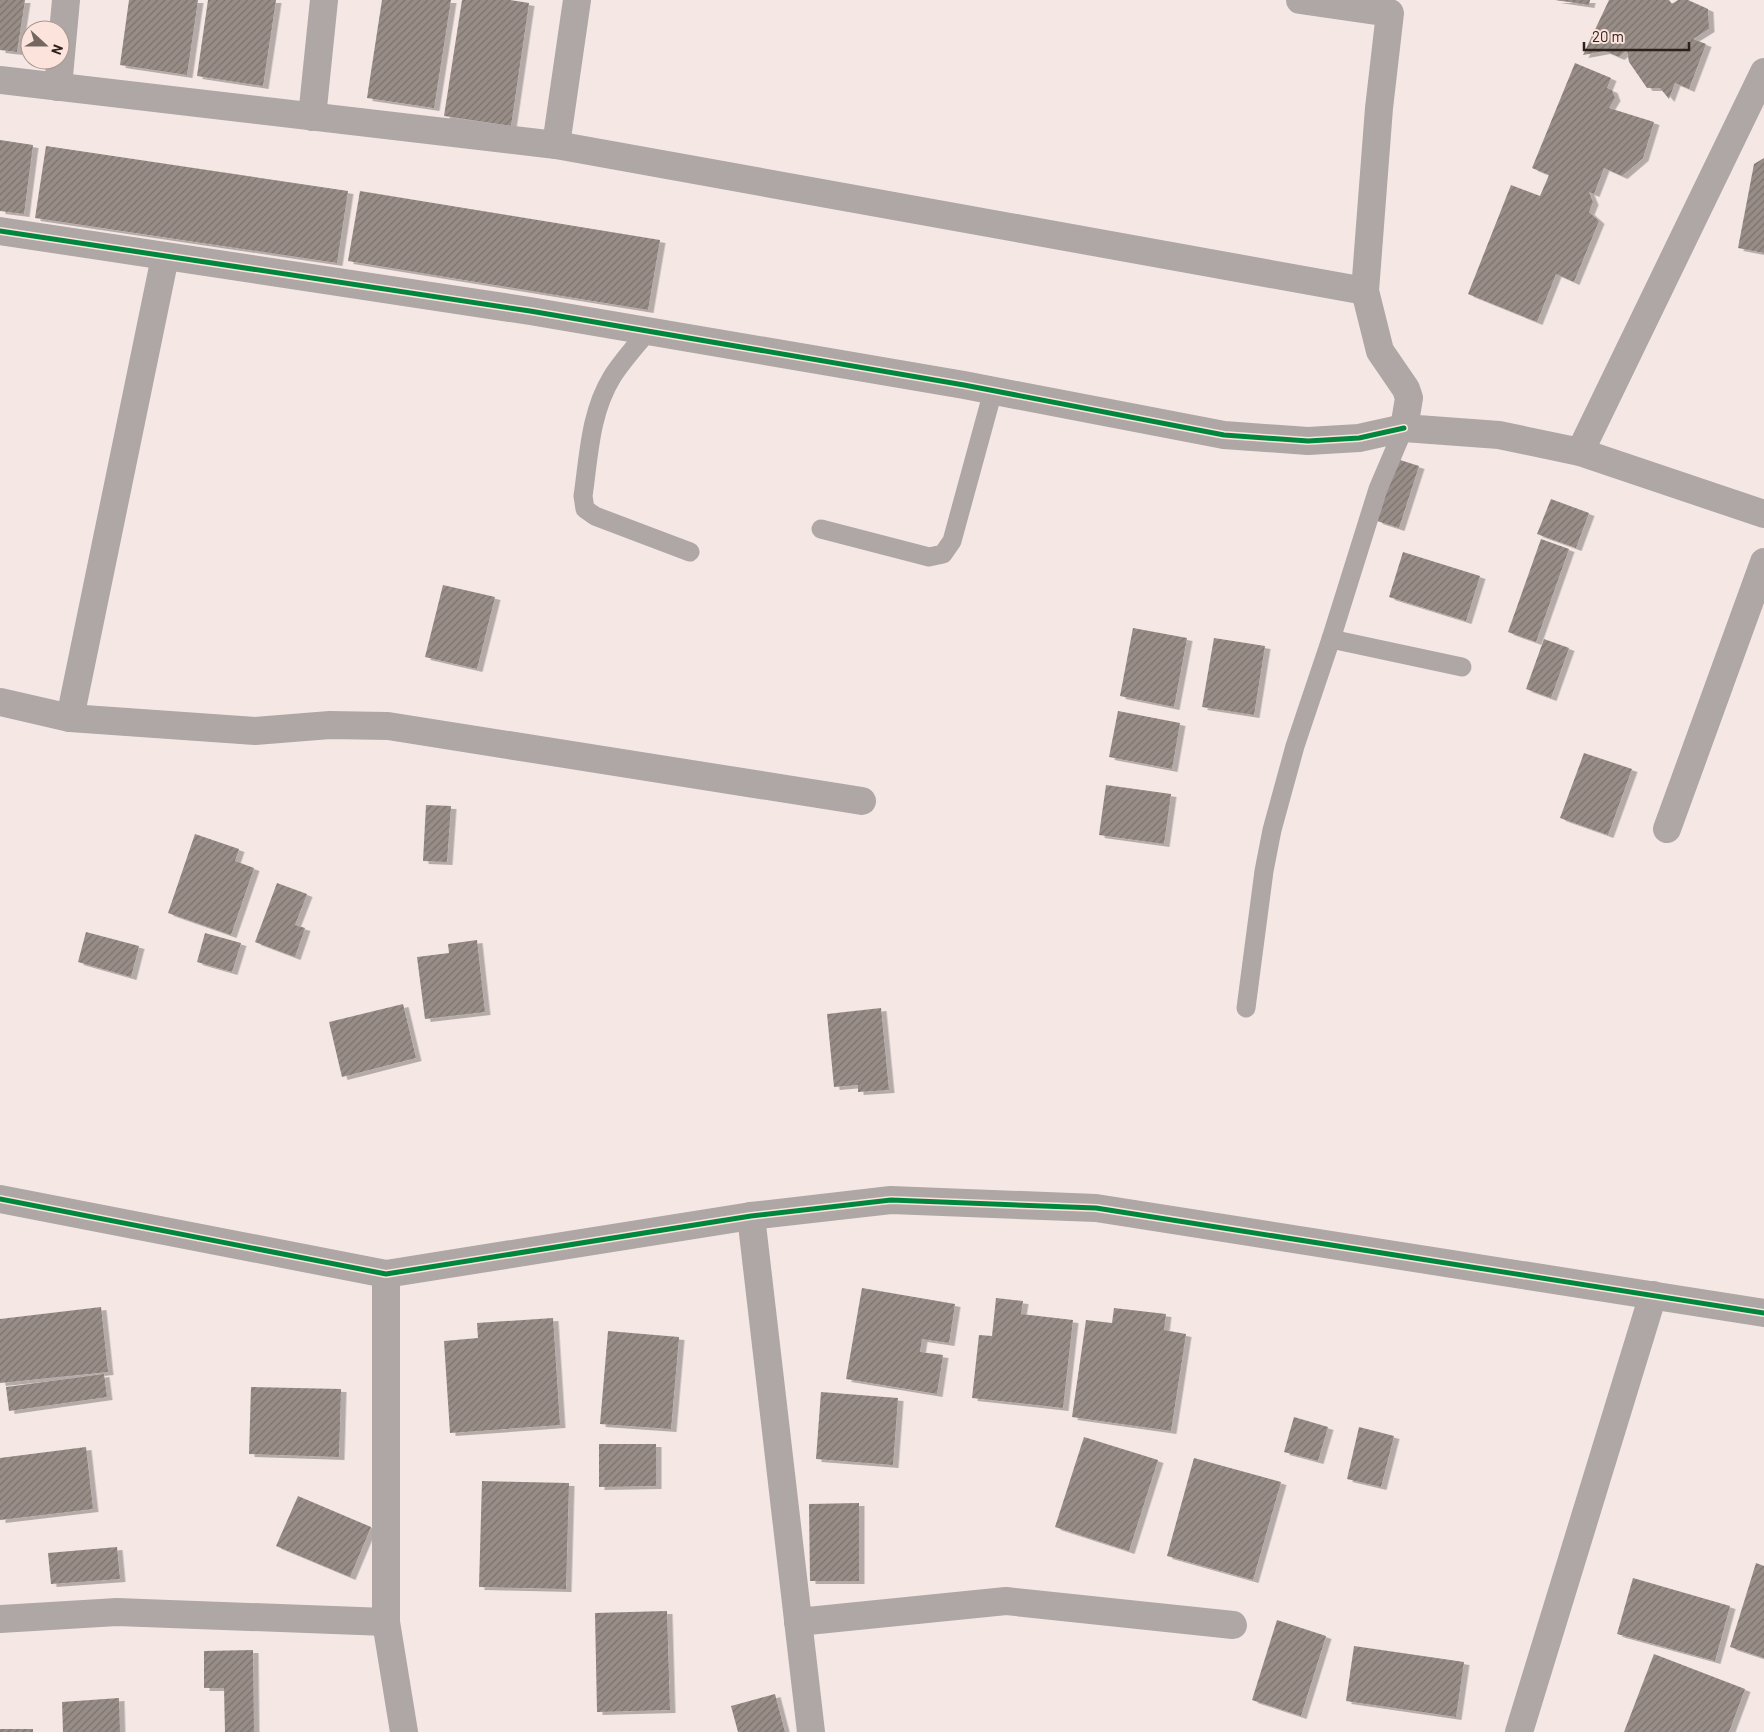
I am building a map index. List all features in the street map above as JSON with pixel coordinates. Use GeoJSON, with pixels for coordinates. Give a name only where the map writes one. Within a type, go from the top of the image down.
{"type":"FeatureCollection","features":[{"type":"Feature","properties":{"kind":"street"},"geometry":{"type":"LineString","coordinates":[[58,87],[66,0]]}},
{"type":"Feature","properties":{"kind":"street"},"geometry":{"type":"LineString","coordinates":[[312,117],[324,0]]}},
{"type":"Feature","properties":{"kind":"street"},"geometry":{"type":"LineString","coordinates":[[556,145],[577,0]]}},
{"type":"Feature","properties":{"kind":"street"},"geometry":{"type":"LineString","coordinates":[[1300,0],[1391,7],[1379,108],[1365,291],[1380,350],[1406,389],[1409,398],[1404,428]]}},
{"type":"Feature","properties":{"kind":"street"},"geometry":{"type":"LineString","coordinates":[[1580,452],[1764,72]]}},
{"type":"Feature","properties":{"kind":"street"},"geometry":{"type":"LineString","coordinates":[[0,80],[556,145],[1365,291]]}},
{"type":"Feature","properties":{"kind":"street"},"geometry":{"type":"LineString","coordinates":[[0,231],[530,311],[993,391],[1224,434],[1308,441],[1359,438],[1404,428],[1499,435],[1580,452],[1764,514]]}},
{"type":"Feature","properties":{"kind":"street"},"geometry":{"type":"LineString","coordinates":[[70,718],[164,257]]}},
{"type":"Feature","properties":{"kind":"street"},"geometry":{"type":"LineString","coordinates":[[1667,830],[1764,562]]}},
{"type":"Feature","properties":{"kind":"street"},"geometry":{"type":"LineString","coordinates":[[0,702],[70,718],[256,731],[330,725],[388,726],[862,801]]}},
{"type":"Feature","properties":{"kind":"street"},"geometry":{"type":"LineString","coordinates":[[0,1199],[386,1274],[751,1216],[891,1200],[1096,1208],[1764,1313]]}},
{"type":"Feature","properties":{"kind":"street"},"geometry":{"type":"LineString","coordinates":[[751,1216],[811,1732]]}},
{"type":"Feature","properties":{"kind":"street"},"geometry":{"type":"LineString","coordinates":[[386,1274],[386,1622],[404,1732]]}},
{"type":"Feature","properties":{"kind":"street"},"geometry":{"type":"LineString","coordinates":[[1519,1732],[1653,1295]]}},
{"type":"Feature","properties":{"kind":"street"},"geometry":{"type":"LineString","coordinates":[[798,1622],[1006,1601],[1233,1625]]}},
{"type":"Feature","properties":{"kind":"street"},"geometry":{"type":"LineString","coordinates":[[0,1619],[118,1612],[386,1622]]}},
{"type":"Feature","properties":{"kind":"lane"},"geometry":{"type":"LineString","coordinates":[[648,331],[613,375],[601,398],[594,417],[582,496],[585,509],[595,516],[690,552]]}},
{"type":"Feature","properties":{"kind":"lane"},"geometry":{"type":"LineString","coordinates":[[821,529],[929,557],[943,554],[952,541],[993,391]]}},
{"type":"Feature","properties":{"kind":"lane"},"geometry":{"type":"LineString","coordinates":[[1246,1008],[1264,871],[1272,830],[1295,746],[1378,489],[1404,428]]}},
{"type":"Feature","properties":{"kind":"lane"},"geometry":{"type":"LineString","coordinates":[[1331,639],[1462,667]]}},
{"type":"Feature","properties":{"kind":"building"},"geometry":{"type":"Polygon","coordinates":[[[0,0],[25,0],[22,20],[20,20],[17,52],[0,50],[0,0]]]}},
{"type":"Feature","properties":{"kind":"building"},"geometry":{"type":"Polygon","coordinates":[[[129,0],[198,0],[187,75],[120,65],[129,0]]]}},
{"type":"Feature","properties":{"kind":"building"},"geometry":{"type":"Polygon","coordinates":[[[208,0],[276,0],[263,86],[197,76],[208,0]]]}},
{"type":"Feature","properties":{"kind":"building"},"geometry":{"type":"Polygon","coordinates":[[[382,0],[451,0],[434,108],[367,98],[382,0]]]}},
{"type":"Feature","properties":{"kind":"building"},"geometry":{"type":"Polygon","coordinates":[[[462,0],[510,0],[529,3],[511,126],[444,116],[462,0]]]}},
{"type":"Feature","properties":{"kind":"building"},"geometry":{"type":"Polygon","coordinates":[[[1555,0],[1590,0],[1589,5],[1555,0]]]}},
{"type":"Feature","properties":{"kind":"building"},"geometry":{"type":"Polygon","coordinates":[[[1609,0],[1669,0],[1672,4],[1678,0],[1688,0],[1708,9],[1709,29],[1693,39],[1706,44],[1689,89],[1675,83],[1669,99],[1660,88],[1647,88],[1629,62],[1627,50],[1619,57],[1605,51],[1583,55],[1609,0]]]}},
{"type":"Feature","properties":{"kind":"building"},"geometry":{"type":"Polygon","coordinates":[[[1575,63],[1611,78],[1607,88],[1612,90],[1615,98],[1609,108],[1654,122],[1643,158],[1622,176],[1604,168],[1594,194],[1589,192],[1593,202],[1589,212],[1599,221],[1574,282],[1556,274],[1537,322],[1468,294],[1511,185],[1540,196],[1549,175],[1532,168],[1575,63]]]}},
{"type":"Feature","properties":{"kind":"building"},"geometry":{"type":"Polygon","coordinates":[[[0,140],[33,145],[24,214],[0,211],[0,140]]]}},
{"type":"Feature","properties":{"kind":"building"},"geometry":{"type":"Polygon","coordinates":[[[46,146],[348,191],[337,263],[35,218],[46,146]]]}},
{"type":"Feature","properties":{"kind":"building"},"geometry":{"type":"Polygon","coordinates":[[[1764,158],[1764,253],[1738,248],[1754,164],[1764,158]]]}},
{"type":"Feature","properties":{"kind":"building"},"geometry":{"type":"Polygon","coordinates":[[[360,191],[660,240],[648,310],[348,261],[360,191]]]}},
{"type":"Feature","properties":{"kind":"building"},"geometry":{"type":"Polygon","coordinates":[[[1397,459],[1419,466],[1399,528],[1377,521],[1397,459]]]}},
{"type":"Feature","properties":{"kind":"building"},"geometry":{"type":"Polygon","coordinates":[[[1551,499],[1589,513],[1576,548],[1537,534],[1551,499]]]}},
{"type":"Feature","properties":{"kind":"building"},"geometry":{"type":"Polygon","coordinates":[[[1541,539],[1569,549],[1536,642],[1508,632],[1541,539]]]}},
{"type":"Feature","properties":{"kind":"building"},"geometry":{"type":"Polygon","coordinates":[[[1403,552],[1480,576],[1466,621],[1389,597],[1403,552]]]}},
{"type":"Feature","properties":{"kind":"building"},"geometry":{"type":"Polygon","coordinates":[[[443,585],[495,597],[477,669],[425,657],[443,585]]]}},
{"type":"Feature","properties":{"kind":"building"},"geometry":{"type":"Polygon","coordinates":[[[1133,628],[1187,638],[1174,707],[1120,696],[1133,628]]]}},
{"type":"Feature","properties":{"kind":"building"},"geometry":{"type":"Polygon","coordinates":[[[1214,638],[1265,646],[1254,715],[1202,707],[1214,638]]]}},
{"type":"Feature","properties":{"kind":"building"},"geometry":{"type":"Polygon","coordinates":[[[1544,639],[1569,648],[1551,698],[1526,689],[1544,639]]]}},
{"type":"Feature","properties":{"kind":"building"},"geometry":{"type":"Polygon","coordinates":[[[1118,711],[1180,723],[1172,769],[1109,757],[1118,711]]]}},
{"type":"Feature","properties":{"kind":"building"},"geometry":{"type":"Polygon","coordinates":[[[1584,753],[1632,769],[1608,835],[1560,818],[1584,753]]]}},
{"type":"Feature","properties":{"kind":"building"},"geometry":{"type":"Polygon","coordinates":[[[1106,785],[1171,794],[1164,844],[1099,835],[1106,785]]]}},
{"type":"Feature","properties":{"kind":"building"},"geometry":{"type":"Polygon","coordinates":[[[426,805],[451,806],[447,862],[423,861],[426,805]]]}},
{"type":"Feature","properties":{"kind":"building"},"geometry":{"type":"Polygon","coordinates":[[[195,834],[239,849],[235,861],[254,868],[231,935],[168,913],[195,834]]]}},
{"type":"Feature","properties":{"kind":"building"},"geometry":{"type":"Polygon","coordinates":[[[277,883],[307,894],[295,925],[305,928],[295,957],[255,942],[277,883]]]}},
{"type":"Feature","properties":{"kind":"building"},"geometry":{"type":"Polygon","coordinates":[[[86,932],[139,946],[131,977],[78,962],[86,932]]]}},
{"type":"Feature","properties":{"kind":"building"},"geometry":{"type":"Polygon","coordinates":[[[205,933],[241,943],[232,972],[197,962],[205,933]]]}},
{"type":"Feature","properties":{"kind":"building"},"geometry":{"type":"Polygon","coordinates":[[[477,940],[485,1012],[425,1019],[417,957],[449,953],[448,944],[477,940]]]}},
{"type":"Feature","properties":{"kind":"building"},"geometry":{"type":"Polygon","coordinates":[[[403,1004],[416,1058],[342,1077],[329,1022],[403,1004]]]}},
{"type":"Feature","properties":{"kind":"building"},"geometry":{"type":"Polygon","coordinates":[[[881,1008],[889,1090],[858,1092],[858,1085],[834,1087],[827,1014],[881,1008]]]}},
{"type":"Feature","properties":{"kind":"building"},"geometry":{"type":"Polygon","coordinates":[[[862,1288],[955,1304],[949,1343],[922,1339],[920,1352],[943,1355],[937,1394],[846,1379],[862,1288]]]}},
{"type":"Feature","properties":{"kind":"building"},"geometry":{"type":"Polygon","coordinates":[[[996,1298],[1023,1301],[1021,1314],[1073,1320],[1063,1408],[972,1398],[979,1335],[992,1336],[996,1298]]]}},
{"type":"Feature","properties":{"kind":"building"},"geometry":{"type":"Polygon","coordinates":[[[101,1307],[108,1372],[0,1383],[0,1319],[101,1307]]]}},
{"type":"Feature","properties":{"kind":"building"},"geometry":{"type":"Polygon","coordinates":[[[1114,1308],[1166,1314],[1164,1330],[1186,1334],[1171,1431],[1072,1417],[1086,1320],[1112,1323],[1114,1308]]]}},
{"type":"Feature","properties":{"kind":"building"},"geometry":{"type":"Polygon","coordinates":[[[553,1318],[560,1425],[450,1433],[444,1341],[478,1338],[477,1323],[553,1318]]]}},
{"type":"Feature","properties":{"kind":"building"},"geometry":{"type":"Polygon","coordinates":[[[608,1331],[679,1337],[671,1429],[600,1424],[608,1331]]]}},
{"type":"Feature","properties":{"kind":"building"},"geometry":{"type":"Polygon","coordinates":[[[104,1374],[107,1397],[9,1411],[6,1387],[104,1374]]]}},
{"type":"Feature","properties":{"kind":"building"},"geometry":{"type":"Polygon","coordinates":[[[251,1387],[341,1389],[339,1457],[249,1454],[251,1387]]]}},
{"type":"Feature","properties":{"kind":"building"},"geometry":{"type":"Polygon","coordinates":[[[821,1392],[898,1398],[893,1465],[816,1459],[821,1392]]]}},
{"type":"Feature","properties":{"kind":"building"},"geometry":{"type":"Polygon","coordinates":[[[1294,1417],[1328,1427],[1318,1461],[1284,1452],[1294,1417]]]}},
{"type":"Feature","properties":{"kind":"building"},"geometry":{"type":"Polygon","coordinates":[[[1359,1427],[1394,1436],[1381,1487],[1347,1479],[1359,1427]]]}},
{"type":"Feature","properties":{"kind":"building"},"geometry":{"type":"Polygon","coordinates":[[[1084,1437],[1158,1460],[1129,1551],[1055,1527],[1084,1437]]]}},
{"type":"Feature","properties":{"kind":"building"},"geometry":{"type":"Polygon","coordinates":[[[599,1444],[656,1444],[656,1486],[599,1487],[599,1444]]]}},
{"type":"Feature","properties":{"kind":"building"},"geometry":{"type":"Polygon","coordinates":[[[86,1447],[93,1509],[0,1520],[0,1458],[86,1447]]]}},
{"type":"Feature","properties":{"kind":"building"},"geometry":{"type":"Polygon","coordinates":[[[1194,1458],[1281,1482],[1253,1580],[1167,1556],[1194,1458]]]}},
{"type":"Feature","properties":{"kind":"building"},"geometry":{"type":"Polygon","coordinates":[[[482,1481],[569,1483],[566,1589],[479,1587],[482,1481]]]}},
{"type":"Feature","properties":{"kind":"building"},"geometry":{"type":"Polygon","coordinates":[[[298,1496],[371,1527],[350,1577],[276,1546],[298,1496]]]}},
{"type":"Feature","properties":{"kind":"building"},"geometry":{"type":"Polygon","coordinates":[[[859,1503],[859,1581],[810,1581],[809,1504],[859,1503]]]}},
{"type":"Feature","properties":{"kind":"building"},"geometry":{"type":"Polygon","coordinates":[[[117,1547],[120,1579],[51,1584],[48,1553],[117,1547]]]}},
{"type":"Feature","properties":{"kind":"building"},"geometry":{"type":"Polygon","coordinates":[[[1756,1563],[1764,1566],[1764,1658],[1730,1647],[1756,1563]]]}},
{"type":"Feature","properties":{"kind":"building"},"geometry":{"type":"Polygon","coordinates":[[[1633,1578],[1730,1606],[1715,1661],[1617,1634],[1633,1578]]]}},
{"type":"Feature","properties":{"kind":"building"},"geometry":{"type":"Polygon","coordinates":[[[667,1611],[670,1710],[597,1712],[595,1613],[667,1611]]]}},
{"type":"Feature","properties":{"kind":"building"},"geometry":{"type":"Polygon","coordinates":[[[1277,1620],[1326,1636],[1301,1716],[1252,1700],[1277,1620]]]}},
{"type":"Feature","properties":{"kind":"building"},"geometry":{"type":"Polygon","coordinates":[[[1354,1646],[1464,1662],[1456,1717],[1346,1701],[1354,1646]]]}},
{"type":"Feature","properties":{"kind":"building"},"geometry":{"type":"Polygon","coordinates":[[[253,1650],[254,1732],[225,1732],[224,1688],[204,1688],[204,1651],[253,1650]]]}},
{"type":"Feature","properties":{"kind":"building"},"geometry":{"type":"Polygon","coordinates":[[[1654,1654],[1745,1689],[1729,1732],[1624,1732],[1654,1654]]]}},
{"type":"Feature","properties":{"kind":"building"},"geometry":{"type":"Polygon","coordinates":[[[775,1694],[785,1732],[738,1732],[731,1706],[775,1694]]]}},
{"type":"Feature","properties":{"kind":"building"},"geometry":{"type":"Polygon","coordinates":[[[119,1698],[120,1732],[63,1732],[62,1702],[119,1698]]]}},
{"type":"Feature","properties":{"kind":"building"},"geometry":{"type":"Polygon","coordinates":[[[0,1729],[33,1729],[33,1732],[0,1732],[0,1729]]]}},
{"type":"Feature","properties":{"kind":"cycle path"},"geometry":{"type":"LineString","coordinates":[[0,231],[530,311],[964,385],[1224,435],[1308,441],[1359,438],[1404,428]]}},
{"type":"Feature","properties":{"kind":"cycle path"},"geometry":{"type":"LineString","coordinates":[[0,1199],[386,1274],[751,1216],[891,1200],[1096,1208],[1764,1313]]}}]}
